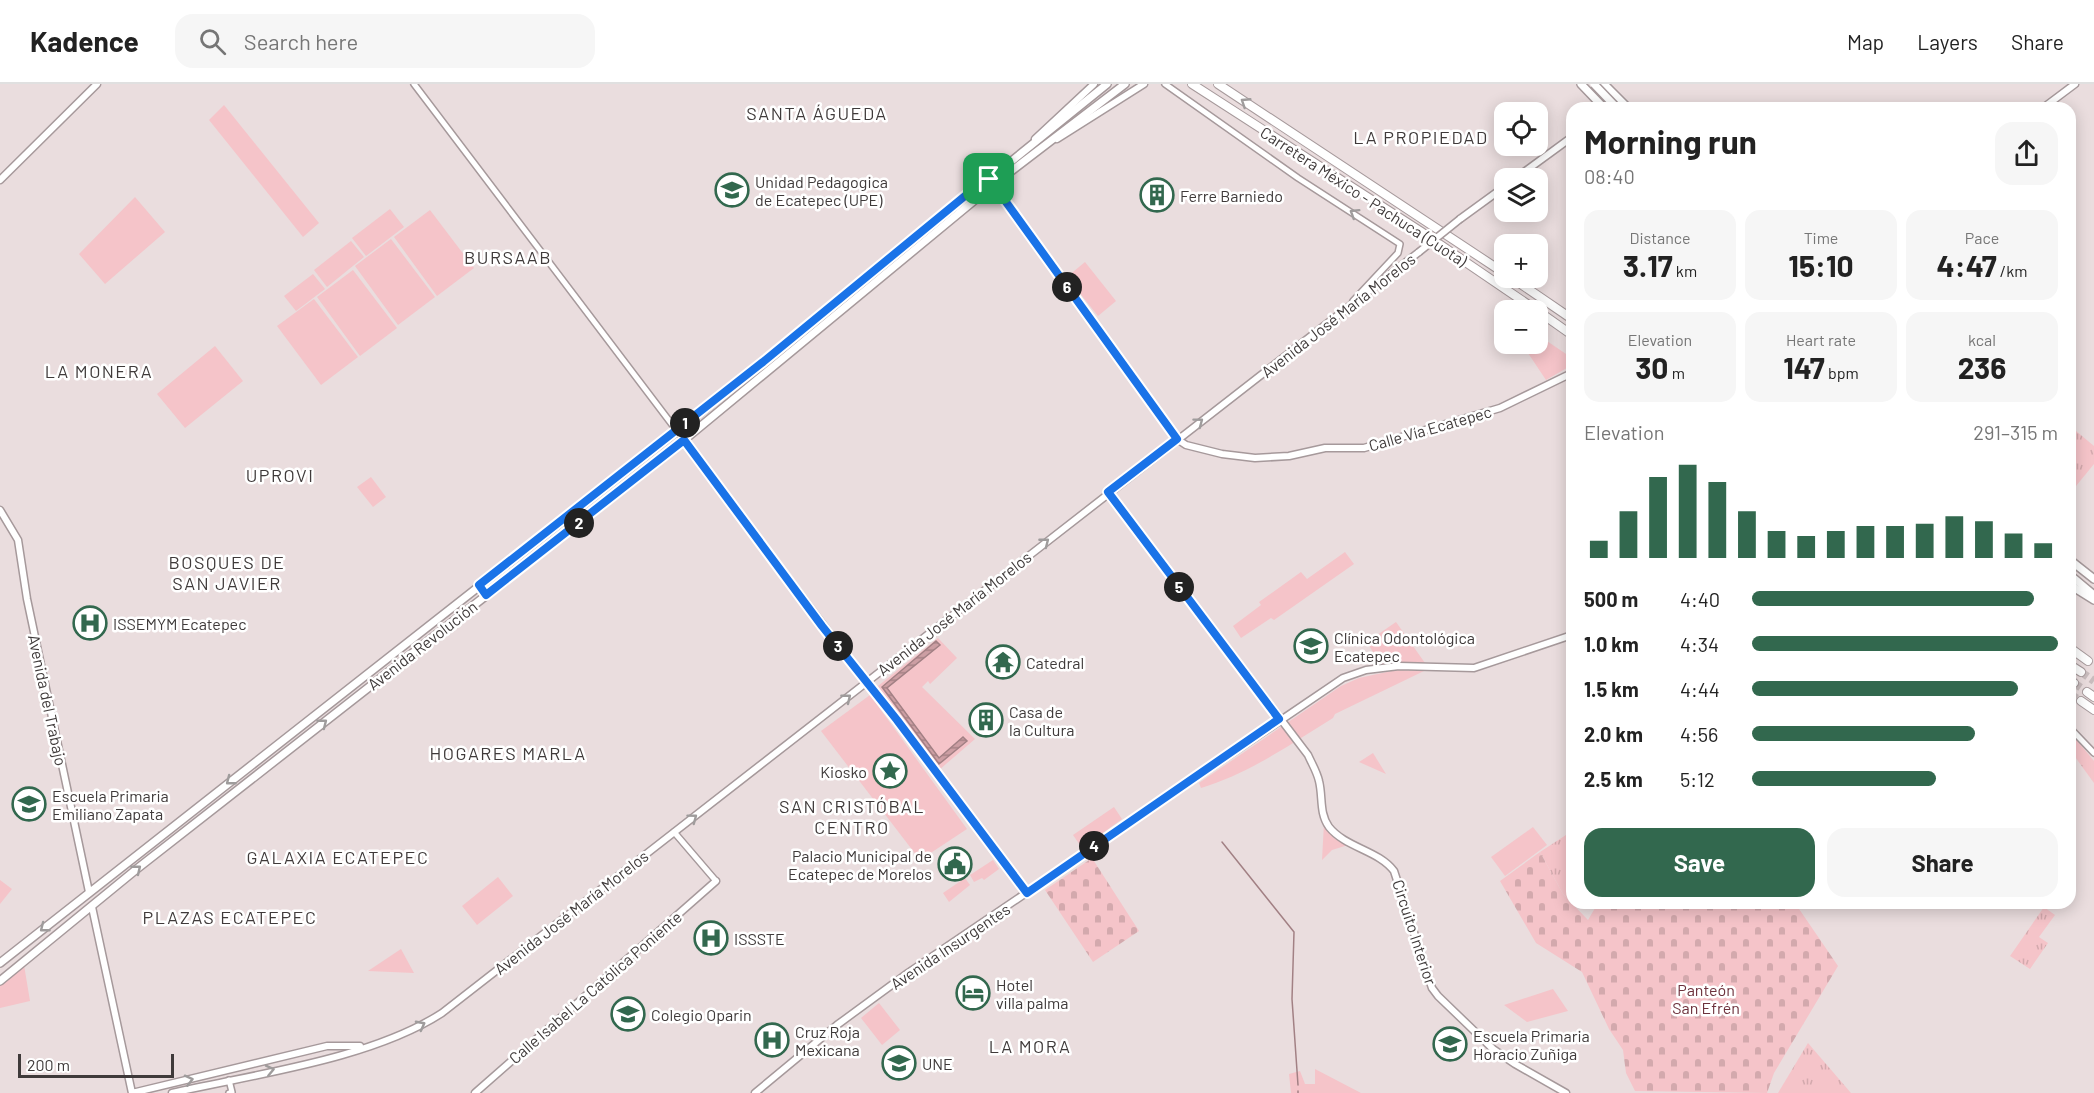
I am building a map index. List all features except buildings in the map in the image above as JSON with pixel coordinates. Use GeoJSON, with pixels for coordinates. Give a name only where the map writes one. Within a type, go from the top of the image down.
{"type":"FeatureCollection","features":[{"type":"Feature","properties":{"kind":"highway","name":"Carretera México - Pachuca (Cuota)"},"geometry":{"type":"LineString","coordinates":[[1191,84],[1420,231],[1521,300]]}},
{"type":"Feature","properties":{"kind":"highway","name":"Carretera México - Pachuca (Cuota)"},"geometry":{"type":"LineString","coordinates":[[1218,84],[1494,266]]}},
{"type":"Feature","properties":{"kind":"highway"},"geometry":{"type":"LineString","coordinates":[[1527,288],[1566,315]]}},
{"type":"Feature","properties":{"kind":"highway","name":"Carretera México - Pachuca (Cuota)"},"geometry":{"type":"LineString","coordinates":[[1548,319],[1566,331]]}},
{"type":"Feature","properties":{"kind":"highway"},"geometry":{"type":"LineString","coordinates":[[2076,652],[2088,661]]}},
{"type":"Feature","properties":{"kind":"highway"},"geometry":{"type":"LineString","coordinates":[[2076,669],[2081,672]]}},
{"type":"Feature","properties":{"kind":"highway"},"geometry":{"type":"LineString","coordinates":[[2081,701],[2094,710]]}},
{"type":"Feature","properties":{"kind":"main road"},"geometry":{"type":"LineString","coordinates":[[0,180],[97,84]]}},
{"type":"Feature","properties":{"kind":"main road"},"geometry":{"type":"LineString","coordinates":[[1028,146],[1053,120],[1094,84]]}},
{"type":"Feature","properties":{"kind":"main road","name":"Avenida Revolución"},"geometry":{"type":"LineString","coordinates":[[0,963],[676,430],[988,177],[1107,84]]}},
{"type":"Feature","properties":{"kind":"main road","name":"Avenida Revolución"},"geometry":{"type":"LineString","coordinates":[[0,981],[684,440],[993,185],[1125,84]]}},
{"type":"Feature","properties":{"kind":"main road"},"geometry":{"type":"LineString","coordinates":[[1034,154],[1144,84]]}},
{"type":"Feature","properties":{"kind":"main road"},"geometry":{"type":"LineString","coordinates":[[1581,84],[1600,102]]}},
{"type":"Feature","properties":{"kind":"main road"},"geometry":{"type":"LineString","coordinates":[[1594,84],[1611,102]]}},
{"type":"Feature","properties":{"kind":"main road"},"geometry":{"type":"LineString","coordinates":[[1604,84],[1621,102]]}},
{"type":"Feature","properties":{"kind":"main road"},"geometry":{"type":"LineString","coordinates":[[2051,102],[2075,84]]}},
{"type":"Feature","properties":{"kind":"main road"},"geometry":{"type":"LineString","coordinates":[[1613,102],[1617,98]]}},
{"type":"Feature","properties":{"kind":"main road"},"geometry":{"type":"LineString","coordinates":[[1530,168],[1566,141]]}},
{"type":"Feature","properties":{"kind":"main road"},"geometry":{"type":"LineString","coordinates":[[988,177],[1177,439]]}},
{"type":"Feature","properties":{"kind":"main road","name":"Avenida José María Morelos"},"geometry":{"type":"LineString","coordinates":[[172,1093],[367,1047],[409,1032],[442,1013],[1108,492],[1494,194]]}},
{"type":"Feature","properties":{"kind":"main road","name":"Calle Vía Ecatepec"},"geometry":{"type":"LineString","coordinates":[[1177,439],[1186,445],[1213,452],[1255,458],[1289,456],[1325,448],[1364,448],[1500,408],[1566,377]]}},
{"type":"Feature","properties":{"kind":"main road","name":"Circuito Interior"},"geometry":{"type":"LineString","coordinates":[[1108,492],[1308,755],[1315,769],[1322,815],[1328,825],[1340,838],[1388,862],[1395,871],[1432,988],[1438,996],[1493,1048],[1566,1093]]}},
{"type":"Feature","properties":{"kind":"main road","name":"Avenida del Trabajo"},"geometry":{"type":"LineString","coordinates":[[0,510],[18,540],[29,611],[89,892]]}},
{"type":"Feature","properties":{"kind":"main road"},"geometry":{"type":"LineString","coordinates":[[2076,565],[2094,579]]}},
{"type":"Feature","properties":{"kind":"main road"},"geometry":{"type":"LineString","coordinates":[[2076,580],[2094,595]]}},
{"type":"Feature","properties":{"kind":"main road"},"geometry":{"type":"LineString","coordinates":[[2076,589],[2094,600]]}},
{"type":"Feature","properties":{"kind":"main road","name":"Avenida Insurgentes"},"geometry":{"type":"LineString","coordinates":[[755,1093],[837,1025],[1328,686],[1366,670],[1400,666],[1474,668],[1566,637]]}},
{"type":"Feature","properties":{"kind":"main road","name":"Calle Isabel La Católica Poniente"},"geometry":{"type":"LineString","coordinates":[[475,1093],[716,881]]}},
{"type":"Feature","properties":{"kind":"main road"},"geometry":{"type":"LineString","coordinates":[[92,907],[132,1093]]}},
{"type":"Feature","properties":{"kind":"main road","name":"Avenida José María Morelos"},"geometry":{"type":"LineString","coordinates":[[132,1093],[327,1046],[367,1047]]}},
{"type":"Feature","properties":{"kind":"main road"},"geometry":{"type":"LineString","coordinates":[[150,1093],[164,1086]]}},
{"type":"Feature","properties":{"kind":"street"},"geometry":{"type":"LineString","coordinates":[[414,84],[1027,893]]}},
{"type":"Feature","properties":{"kind":"street"},"geometry":{"type":"LineString","coordinates":[[1165,84],[1298,178],[1402,246],[1344,310]]}},
{"type":"Feature","properties":{"kind":"street"},"geometry":{"type":"LineString","coordinates":[[479,585],[486,595]]}},
{"type":"Feature","properties":{"kind":"street"},"geometry":{"type":"LineString","coordinates":[[2076,734],[2094,753]]}},
{"type":"Feature","properties":{"kind":"street"},"geometry":{"type":"LineString","coordinates":[[675,832],[716,881]]}},
{"type":"Feature","properties":{"kind":"street"},"geometry":{"type":"LineString","coordinates":[[229,1080],[231,1093]]}},
{"type":"Feature","properties":{"kind":"green space"},"geometry":{"type":"Polygon","coordinates":[[[224,105],[319,223],[303,237],[209,120],[224,105]]]}},
{"type":"Feature","properties":{"kind":"green space"},"geometry":{"type":"Polygon","coordinates":[[[135,197],[165,232],[105,284],[79,254],[135,197]]]}},
{"type":"Feature","properties":{"kind":"green space"},"geometry":{"type":"Polygon","coordinates":[[[390,209],[404,227],[366,256],[352,238],[390,209]]]}},
{"type":"Feature","properties":{"kind":"green space"},"geometry":{"type":"Polygon","coordinates":[[[430,210],[474,268],[437,296],[394,237],[430,210]]]}},
{"type":"Feature","properties":{"kind":"green space"},"geometry":{"type":"Polygon","coordinates":[[[391,239],[435,297],[398,325],[355,266],[391,239]]]}},
{"type":"Feature","properties":{"kind":"green space"},"geometry":{"type":"Polygon","coordinates":[[[351,241],[364,257],[327,287],[314,270],[351,241]]]}},
{"type":"Feature","properties":{"kind":"green space"},"geometry":{"type":"Polygon","coordinates":[[[1085,262],[1116,301],[1098,316],[1067,277],[1085,262]]]}},
{"type":"Feature","properties":{"kind":"green space"},"geometry":{"type":"Polygon","coordinates":[[[353,270],[397,328],[360,356],[317,297],[353,270]]]}},
{"type":"Feature","properties":{"kind":"green space"},"geometry":{"type":"Polygon","coordinates":[[[313,274],[325,289],[296,311],[284,296],[313,274]]]}},
{"type":"Feature","properties":{"kind":"green space"},"geometry":{"type":"Polygon","coordinates":[[[314,299],[358,357],[321,385],[277,326],[314,299]]]}},
{"type":"Feature","properties":{"kind":"green space"},"geometry":{"type":"Polygon","coordinates":[[[1548,342],[1566,354],[1566,368],[1546,380],[1529,354],[1548,354],[1548,342]]]}},
{"type":"Feature","properties":{"kind":"green space"},"geometry":{"type":"Polygon","coordinates":[[[215,346],[243,381],[185,428],[157,394],[215,346]]]}},
{"type":"Feature","properties":{"kind":"green space"},"geometry":{"type":"Polygon","coordinates":[[[2076,431],[2094,446],[2094,464],[2076,486],[2076,431]]]}},
{"type":"Feature","properties":{"kind":"green space"},"geometry":{"type":"Polygon","coordinates":[[[371,477],[386,497],[373,507],[357,487],[371,477]]]}},
{"type":"Feature","properties":{"kind":"green space"},"geometry":{"type":"Polygon","coordinates":[[[1345,552],[1354,564],[1274,620],[1271,618],[1241,638],[1233,626],[1261,605],[1259,602],[1301,572],[1307,579],[1345,552]]]}},
{"type":"Feature","properties":{"kind":"green space"},"geometry":{"type":"Polygon","coordinates":[[[1396,622],[1425,663],[1380,664],[1367,642],[1396,622]]]}},
{"type":"Feature","properties":{"kind":"green space"},"geometry":{"type":"Polygon","coordinates":[[[938,638],[957,658],[930,684],[928,681],[922,687],[975,739],[939,770],[878,686],[938,638]]]}},
{"type":"Feature","properties":{"kind":"green space"},"geometry":{"type":"Polygon","coordinates":[[[1396,670],[1424,671],[1335,714],[1333,718],[1252,767],[1201,788],[1199,783],[1341,686],[1359,678],[1396,670]]]}},
{"type":"Feature","properties":{"kind":"green space"},"geometry":{"type":"Polygon","coordinates":[[[870,695],[967,829],[920,860],[821,731],[870,695]]]}},
{"type":"Feature","properties":{"kind":"green space"},"geometry":{"type":"Polygon","coordinates":[[[2076,739],[2094,761],[2094,783],[2076,758],[2076,739]]]}},
{"type":"Feature","properties":{"kind":"green space"},"geometry":{"type":"Polygon","coordinates":[[[1373,753],[1386,774],[1359,762],[1373,753]]]}},
{"type":"Feature","properties":{"kind":"green space"},"geometry":{"type":"Polygon","coordinates":[[[1114,807],[1122,819],[1082,848],[1073,835],[1114,807]]]}},
{"type":"Feature","properties":{"kind":"green space"},"geometry":{"type":"Polygon","coordinates":[[[1324,823],[1334,838],[1348,845],[1332,850],[1322,860],[1324,823]]]}},
{"type":"Feature","properties":{"kind":"green space"},"geometry":{"type":"Polygon","coordinates":[[[1533,827],[1547,845],[1505,876],[1491,857],[1533,827]]]}},
{"type":"Feature","properties":{"kind":"green space"},"geometry":{"type":"Polygon","coordinates":[[[1566,835],[1566,897],[1563,894],[1540,852],[1566,835]]]}},
{"type":"Feature","properties":{"kind":"green space","name":"Panteón San Efrén"},"geometry":{"type":"Polygon","coordinates":[[[1540,852],[1566,897],[1566,909],[1577,909],[1588,920],[1594,909],[1799,909],[1838,966],[1774,1073],[1767,1093],[1635,1091],[1626,1073],[1623,1050],[1609,1029],[1582,972],[1536,943],[1500,881],[1540,852]]]}},
{"type":"Feature","properties":{"kind":"green space"},"geometry":{"type":"Polygon","coordinates":[[[1092,858],[1139,931],[1093,962],[1045,890],[1092,858]]]}},
{"type":"Feature","properties":{"kind":"green space"},"geometry":{"type":"Polygon","coordinates":[[[993,860],[999,869],[984,880],[982,878],[974,882],[970,875],[993,860]]]}},
{"type":"Feature","properties":{"kind":"green space"},"geometry":{"type":"Polygon","coordinates":[[[498,877],[513,896],[477,925],[462,906],[498,877]]]}},
{"type":"Feature","properties":{"kind":"green space"},"geometry":{"type":"Polygon","coordinates":[[[965,878],[970,885],[949,902],[943,893],[965,878]]]}},
{"type":"Feature","properties":{"kind":"green space"},"geometry":{"type":"Polygon","coordinates":[[[0,880],[12,889],[0,904],[0,880]]]}},
{"type":"Feature","properties":{"kind":"green space"},"geometry":{"type":"Polygon","coordinates":[[[2043,909],[2047,909],[2055,915],[2039,937],[2048,943],[2030,969],[2010,956],[2043,909]]]}},
{"type":"Feature","properties":{"kind":"green space"},"geometry":{"type":"Polygon","coordinates":[[[401,949],[414,973],[368,971],[401,949]]]}},
{"type":"Feature","properties":{"kind":"green space"},"geometry":{"type":"Polygon","coordinates":[[[24,965],[30,1001],[0,1008],[0,985],[24,965]]]}},
{"type":"Feature","properties":{"kind":"green space"},"geometry":{"type":"Polygon","coordinates":[[[1553,989],[1568,1011],[1527,1022],[1504,1005],[1553,989]]]}},
{"type":"Feature","properties":{"kind":"green space"},"geometry":{"type":"Polygon","coordinates":[[[879,1003],[900,1030],[882,1045],[861,1018],[879,1003]]]}},
{"type":"Feature","properties":{"kind":"green space"},"geometry":{"type":"Polygon","coordinates":[[[1808,1043],[1851,1093],[1778,1093],[1808,1043]]]}},
{"type":"Feature","properties":{"kind":"green space"},"geometry":{"type":"Polygon","coordinates":[[[1315,1069],[1361,1093],[1291,1093],[1289,1074],[1300,1071],[1305,1084],[1315,1084],[1315,1069]]]}},
{"type":"Feature","properties":{"kind":"shaded area"},"geometry":{"type":"Polygon","coordinates":[[[936,641],[940,645],[887,688],[939,758],[963,737],[967,741],[939,764],[882,687],[936,641]]]}},
{"type":"Feature","properties":{"kind":"waterway"},"geometry":{"type":"LineString","coordinates":[[1222,842],[1294,932],[1292,999],[1298,1085]]}},
{"type":"Feature","properties":{"kind":"tunnel"},"geometry":{"type":"LineString","coordinates":[[2081,672],[2094,681]]}},
{"type":"Feature","properties":{"kind":"tunnel"},"geometry":{"type":"LineString","coordinates":[[2076,684],[2087,692]]}},
{"type":"Feature","properties":{"kind":"tunnel"},"geometry":{"type":"LineString","coordinates":[[2076,698],[2081,701]]}},
{"type":"Feature","properties":{"kind":"place","name":"Unidad Pedagogica de Ecatepec (UPE)"},"geometry":{"type":"Point","coordinates":[732,190]}},
{"type":"Feature","properties":{"kind":"place","name":"Ferre Barniedo"},"geometry":{"type":"Point","coordinates":[1157,195]}},
{"type":"Feature","properties":{"kind":"place","name":"ISSEMYM Ecatepec"},"geometry":{"type":"Point","coordinates":[90,623]}},
{"type":"Feature","properties":{"kind":"place","name":"Clínica Odontológica Ecatepec"},"geometry":{"type":"Point","coordinates":[1311,646]}},
{"type":"Feature","properties":{"kind":"place","name":"Catedral"},"geometry":{"type":"Point","coordinates":[1003,662]}},
{"type":"Feature","properties":{"kind":"place","name":"Casa de la Cultura"},"geometry":{"type":"Point","coordinates":[986,720]}},
{"type":"Feature","properties":{"kind":"place","name":"Kiosko"},"geometry":{"type":"Point","coordinates":[890,771]}},
{"type":"Feature","properties":{"kind":"place","name":"Escuela Primaria Emiliano Zapata"},"geometry":{"type":"Point","coordinates":[29,804]}},
{"type":"Feature","properties":{"kind":"place","name":"Palacio Municipal de Ecatepec de Morelos"},"geometry":{"type":"Point","coordinates":[955,864]}},
{"type":"Feature","properties":{"kind":"place","name":"ISSSTE"},"geometry":{"type":"Point","coordinates":[711,938]}},
{"type":"Feature","properties":{"kind":"place","name":"Hotel villa palma"},"geometry":{"type":"Point","coordinates":[973,993]}},
{"type":"Feature","properties":{"kind":"place","name":"Colegio Oparin"},"geometry":{"type":"Point","coordinates":[628,1014]}},
{"type":"Feature","properties":{"kind":"place","name":"Cruz Roja Mexicana"},"geometry":{"type":"Point","coordinates":[772,1040]}},
{"type":"Feature","properties":{"kind":"place","name":"Escuela Primaria Horacio Zuñiga"},"geometry":{"type":"Point","coordinates":[1450,1044]}},
{"type":"Feature","properties":{"kind":"place","name":"UNE"},"geometry":{"type":"Point","coordinates":[899,1063]}},
{"type":"Feature","properties":{"kind":"district","name":"SANTA ÁGUEDA"},"geometry":{"type":"Point","coordinates":[817,113]}},
{"type":"Feature","properties":{"kind":"district","name":"LA PROPIEDAD"},"geometry":{"type":"Point","coordinates":[1421,137]}},
{"type":"Feature","properties":{"kind":"district","name":"BURSAAB"},"geometry":{"type":"Point","coordinates":[508,257]}},
{"type":"Feature","properties":{"kind":"district","name":"LA MONERA"},"geometry":{"type":"Point","coordinates":[99,371]}},
{"type":"Feature","properties":{"kind":"district","name":"UPROVI"},"geometry":{"type":"Point","coordinates":[280,475]}},
{"type":"Feature","properties":{"kind":"district","name":"BOSQUES DE SAN JAVIER"},"geometry":{"type":"Point","coordinates":[227,572]}},
{"type":"Feature","properties":{"kind":"district","name":"HOGARES MARLA"},"geometry":{"type":"Point","coordinates":[508,753]}},
{"type":"Feature","properties":{"kind":"district","name":"SAN CRISTÓBAL CENTRO"},"geometry":{"type":"Point","coordinates":[852,816]}},
{"type":"Feature","properties":{"kind":"district","name":"GALAXIA ECATEPEC"},"geometry":{"type":"Point","coordinates":[338,857]}},
{"type":"Feature","properties":{"kind":"district","name":"PLAZAS ECATEPEC"},"geometry":{"type":"Point","coordinates":[230,917]}},
{"type":"Feature","properties":{"kind":"district","name":"LA MORA"},"geometry":{"type":"Point","coordinates":[1030,1046]}},
{"type":"Feature","properties":{"kind":"route"},"geometry":{"type":"LineString","coordinates":[[988,177],[989,179],[1177,439],[1108,492],[1279,719],[1027,893],[937,772],[822,626],[785,573],[684,440],[486,595],[479,585],[706,408],[988,177]]}}]}
